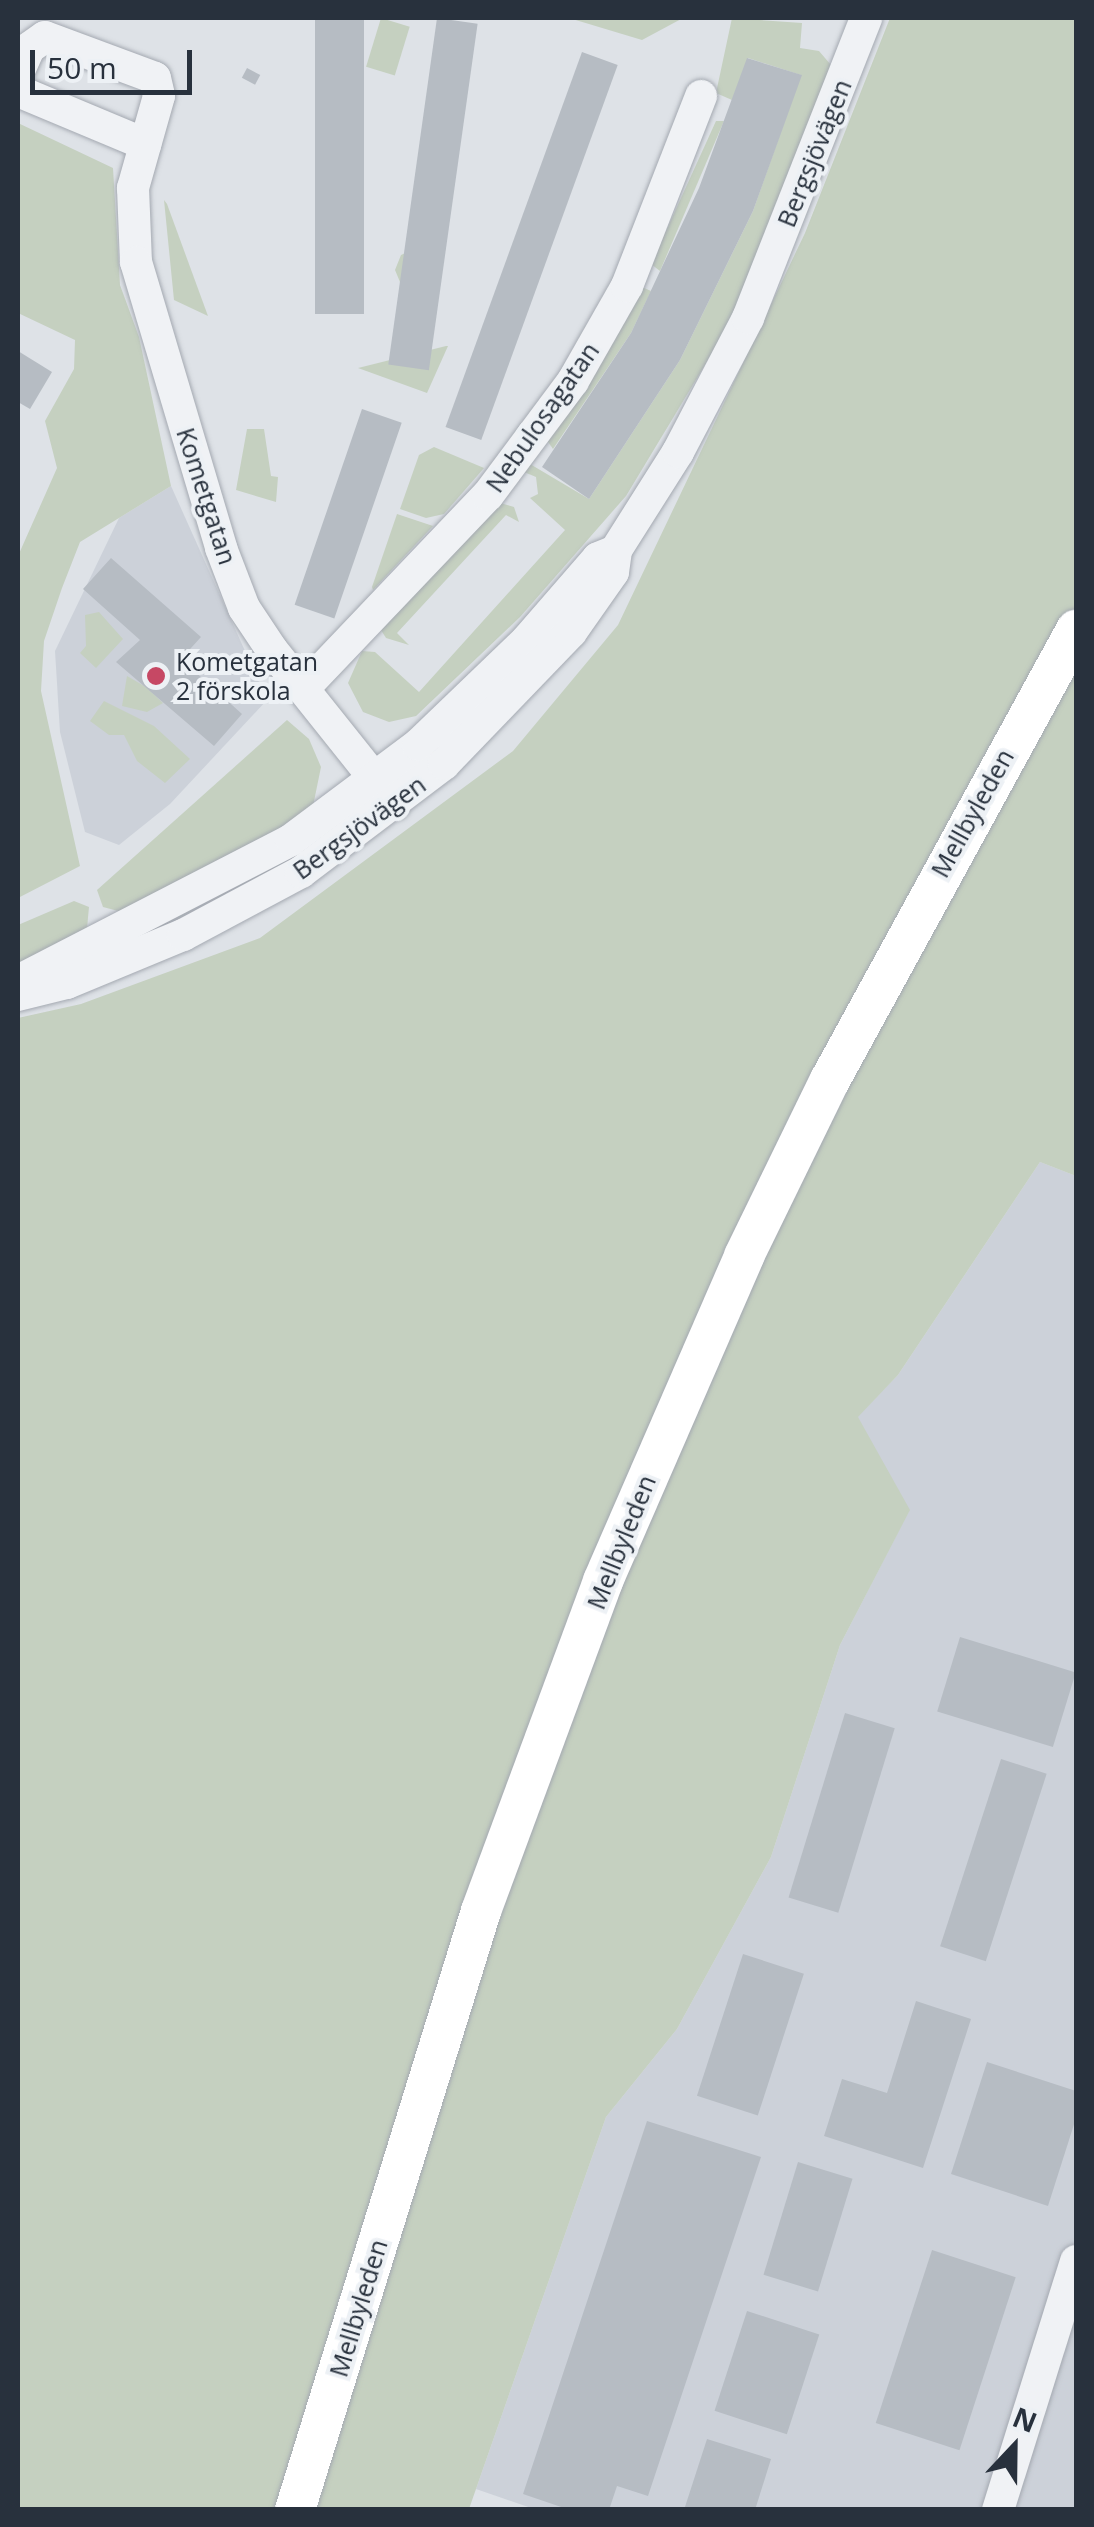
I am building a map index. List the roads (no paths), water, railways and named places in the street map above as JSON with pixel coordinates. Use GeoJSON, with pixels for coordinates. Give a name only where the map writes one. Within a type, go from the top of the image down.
{"type":"FeatureCollection","features":[{"type":"Feature","properties":{"kind":"main road","name":"Mellbyleden"},"geometry":{"type":"LineString","coordinates":[[295,2510],[481,1911],[604,1581],[705,1343],[830,1080],[1076,630]]}},
{"type":"Feature","properties":{"kind":"street","name":"Bergsjövägen"},"geometry":{"type":"LineString","coordinates":[[18,996],[68,983],[242,906],[395,804],[507,704],[571,632],[612,572],[616,550],[678,452],[748,318],[866,18]]}},
{"type":"Feature","properties":{"kind":"street","name":"Kometgatan"},"geometry":{"type":"LineString","coordinates":[[18,73],[29,48],[45,37],[156,78],[159,96],[133,188],[133,222],[149,310],[244,608],[395,804]]}},
{"type":"Feature","properties":{"kind":"street"},"geometry":{"type":"LineString","coordinates":[[18,91],[144,144]]}},
{"type":"Feature","properties":{"kind":"street","name":"Nebulosagatan"},"geometry":{"type":"LineString","coordinates":[[304,688],[488,495],[574,381],[626,286],[701,96]]}},
{"type":"Feature","properties":{"kind":"street","name":"Bergsjövägen"},"geometry":{"type":"LineString","coordinates":[[18,981],[78,945],[250,866],[372,778],[456,711],[598,558],[616,550]]}},
{"type":"Feature","properties":{"kind":"street"},"geometry":{"type":"LineString","coordinates":[[998,2510],[1076,2260]]}},
{"type":"Feature","properties":{"kind":"place","name":"Kometgatan 2 förskola"},"geometry":{"type":"Point","coordinates":[156,676]}}]}
